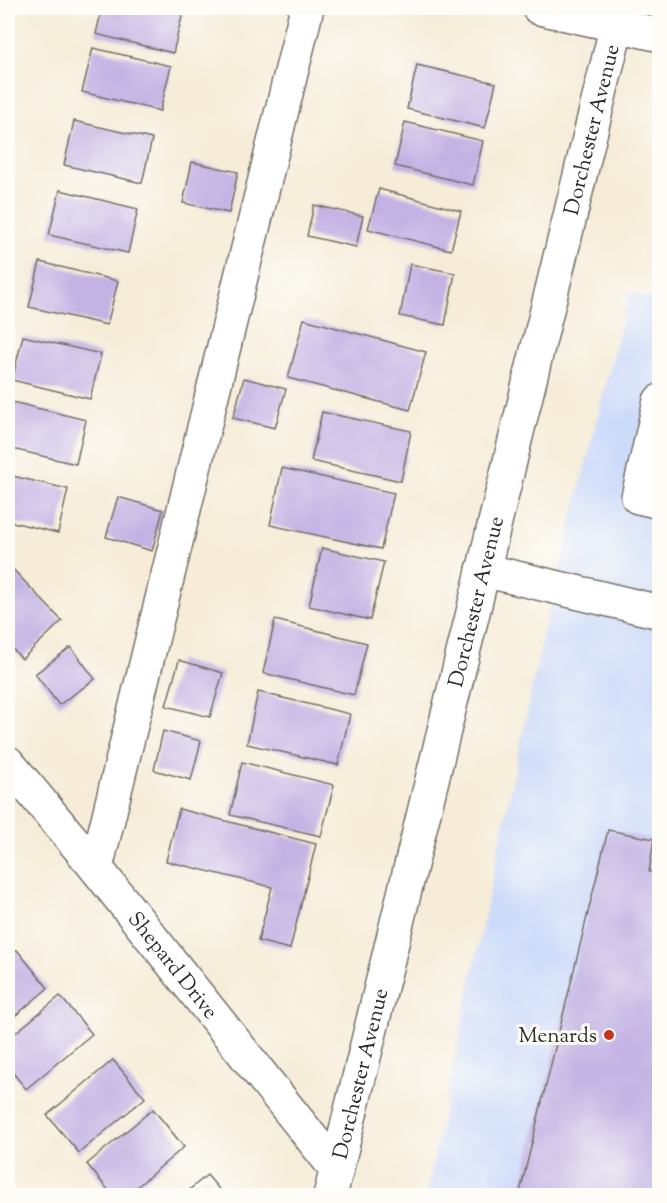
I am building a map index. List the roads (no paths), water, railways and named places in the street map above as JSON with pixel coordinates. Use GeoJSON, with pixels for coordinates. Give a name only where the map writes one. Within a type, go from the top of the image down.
{"type":"FeatureCollection","features":[{"type":"Feature","properties":{"kind":"street"},"geometry":{"type":"LineString","coordinates":[[96,868],[307,8]]}},
{"type":"Feature","properties":{"kind":"street"},"geometry":{"type":"LineString","coordinates":[[539,8],[618,16],[660,36]]}},
{"type":"Feature","properties":{"kind":"street","name":"Dorchester Avenue"},"geometry":{"type":"LineString","coordinates":[[333,1183],[618,16]]}},
{"type":"Feature","properties":{"kind":"street"},"geometry":{"type":"LineString","coordinates":[[660,401],[638,497],[660,502]]}},
{"type":"Feature","properties":{"kind":"street"},"geometry":{"type":"LineString","coordinates":[[483,570],[660,612]]}},
{"type":"Feature","properties":{"kind":"street","name":"Shepard Drive"},"geometry":{"type":"LineString","coordinates":[[8,763],[96,868],[333,1183]]}},
{"type":"Feature","properties":{"kind":"place","name":"Menards"},"geometry":{"type":"Point","coordinates":[609,1035]}}]}
